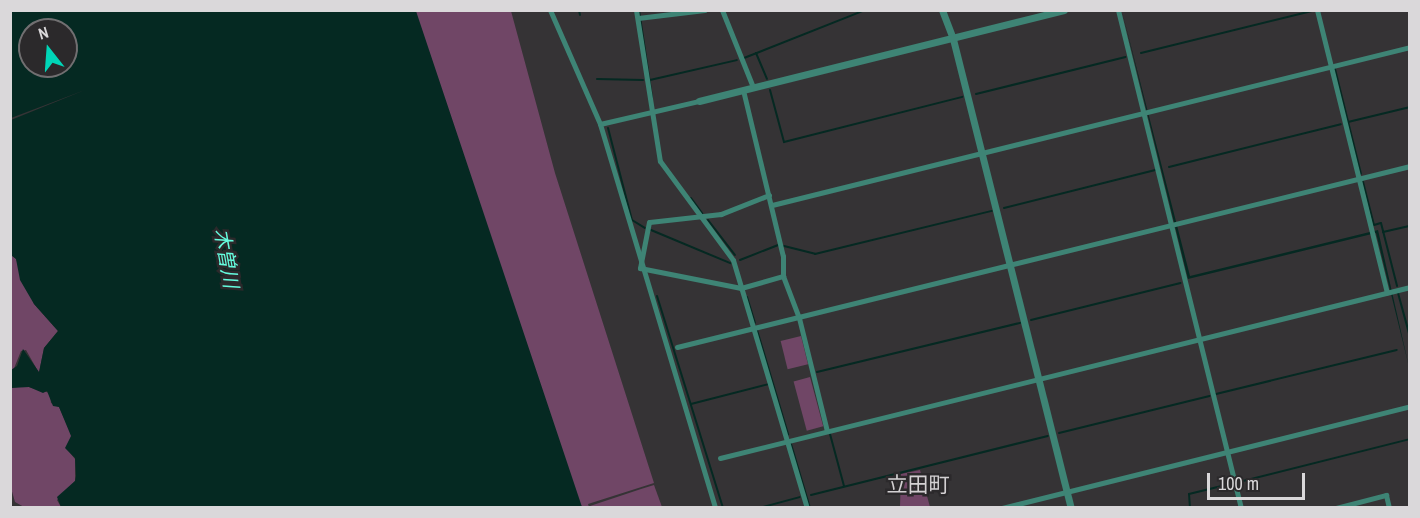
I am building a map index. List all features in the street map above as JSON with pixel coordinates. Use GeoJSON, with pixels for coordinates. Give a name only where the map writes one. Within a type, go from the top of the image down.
{"type":"FeatureCollection","features":[{"type":"Feature","properties":{"kind":"street"},"geometry":{"type":"LineString","coordinates":[[550,10],[600,124],[640,268],[715,507]]}},
{"type":"Feature","properties":{"kind":"street"},"geometry":{"type":"LineString","coordinates":[[636,10],[640,18],[652,113],[662,167],[733,260],[807,507]]}},
{"type":"Feature","properties":{"kind":"street"},"geometry":{"type":"LineString","coordinates":[[640,18],[705,10]]}},
{"type":"Feature","properties":{"kind":"street"},"geometry":{"type":"LineString","coordinates":[[722,10],[753,87]]}},
{"type":"Feature","properties":{"kind":"street"},"geometry":{"type":"LineString","coordinates":[[942,10],[953,39],[1071,507]]}},
{"type":"Feature","properties":{"kind":"street"},"geometry":{"type":"LineString","coordinates":[[600,124],[1064,10]]}},
{"type":"Feature","properties":{"kind":"street"},"geometry":{"type":"LineString","coordinates":[[1118,10],[1174,225],[1199,339],[1241,507]]}},
{"type":"Feature","properties":{"kind":"street"},"geometry":{"type":"LineString","coordinates":[[1317,10],[1372,233],[1390,292]]}},
{"type":"Feature","properties":{"kind":"street"},"geometry":{"type":"LineString","coordinates":[[771,205],[1410,47]]}},
{"type":"Feature","properties":{"kind":"street"},"geometry":{"type":"LineString","coordinates":[[743,90],[783,256],[783,276],[799,318],[827,431]]}},
{"type":"Feature","properties":{"kind":"street"},"geometry":{"type":"LineString","coordinates":[[677,347],[1410,166]]}},
{"type":"Feature","properties":{"kind":"street"},"geometry":{"type":"LineString","coordinates":[[640,268],[649,222],[721,214],[769,195]]}},
{"type":"Feature","properties":{"kind":"street"},"geometry":{"type":"LineString","coordinates":[[640,268],[741,288],[783,276]]}},
{"type":"Feature","properties":{"kind":"street"},"geometry":{"type":"LineString","coordinates":[[720,458],[1410,287]]}},
{"type":"Feature","properties":{"kind":"street"},"geometry":{"type":"LineString","coordinates":[[1002,507],[1410,406]]}},
{"type":"Feature","properties":{"kind":"street"},"geometry":{"type":"LineString","coordinates":[[1336,507],[1386,495],[1389,507]]}},
{"type":"Feature","properties":{"kind":"shaded area"},"geometry":{"type":"Polygon","coordinates":[[[415,11],[511,11],[555,173],[654,483],[588,504],[589,507],[582,507],[575,496],[415,11]]]}},
{"type":"Feature","properties":{"kind":"shaded area"},"geometry":{"type":"Polygon","coordinates":[[[11,255],[16,259],[34,304],[58,331],[44,348],[39,373],[26,350],[21,351],[11,376],[11,255]]]}},
{"type":"Feature","properties":{"kind":"shaded area"},"geometry":{"type":"Polygon","coordinates":[[[801,336],[808,364],[788,369],[781,341],[801,336]]]}},
{"type":"Feature","properties":{"kind":"shaded area"},"geometry":{"type":"Polygon","coordinates":[[[810,377],[823,426],[807,431],[794,381],[810,377]]]}},
{"type":"Feature","properties":{"kind":"shaded area"},"geometry":{"type":"Polygon","coordinates":[[[25,386],[50,393],[51,403],[59,407],[72,436],[66,448],[75,459],[75,481],[57,500],[61,507],[24,507],[15,502],[11,488],[11,388],[25,386]]]}},
{"type":"Feature","properties":{"kind":"shaded area"},"geometry":{"type":"Polygon","coordinates":[[[920,470],[930,507],[900,507],[901,474],[920,470]]]}},
{"type":"Feature","properties":{"kind":"shaded area"},"geometry":{"type":"Polygon","coordinates":[[[654,485],[662,507],[590,506],[641,489],[654,485]]]}},
{"type":"Feature","properties":{"kind":"water","name":"木曽川"},"geometry":{"type":"Polygon","coordinates":[[[11,10],[416,11],[582,507],[61,507],[57,497],[75,481],[76,476],[75,458],[65,448],[71,436],[59,407],[53,406],[47,391],[43,393],[29,387],[11,388],[11,370],[17,366],[23,349],[39,372],[44,348],[58,331],[34,304],[20,280],[16,259],[11,255],[11,120],[85,90],[11,118],[11,10]]]}},
{"type":"Feature","properties":{"kind":"water"},"geometry":{"type":"Polygon","coordinates":[[[1122,11],[1190,276],[1378,230],[1409,367],[1376,233],[1188,279],[1122,11]]]}},
{"type":"Feature","properties":{"kind":"waterway"},"geometry":{"type":"LineString","coordinates":[[579,10],[580,15]]}},
{"type":"Feature","properties":{"kind":"waterway"},"geometry":{"type":"LineString","coordinates":[[639,10],[652,97]]}},
{"type":"Feature","properties":{"kind":"waterway"},"geometry":{"type":"LineString","coordinates":[[744,58],[865,10]]}},
{"type":"Feature","properties":{"kind":"waterway"},"geometry":{"type":"LineString","coordinates":[[1141,53],[1312,11]]}},
{"type":"Feature","properties":{"kind":"waterway"},"geometry":{"type":"LineString","coordinates":[[756,53],[767,79]]}},
{"type":"Feature","properties":{"kind":"waterway"},"geometry":{"type":"LineString","coordinates":[[976,94],[1126,57]]}},
{"type":"Feature","properties":{"kind":"waterway"},"geometry":{"type":"LineString","coordinates":[[650,80],[737,60]]}},
{"type":"Feature","properties":{"kind":"waterway"},"geometry":{"type":"LineString","coordinates":[[1335,69],[1361,174]]}},
{"type":"Feature","properties":{"kind":"waterway"},"geometry":{"type":"LineString","coordinates":[[597,79],[643,80]]}},
{"type":"Feature","properties":{"kind":"waterway"},"geometry":{"type":"LineString","coordinates":[[770,90],[784,142],[962,97]]}},
{"type":"Feature","properties":{"kind":"waterway"},"geometry":{"type":"LineString","coordinates":[[1348,122],[1410,107]]}},
{"type":"Feature","properties":{"kind":"waterway"},"geometry":{"type":"LineString","coordinates":[[1169,167],[1341,124]]}},
{"type":"Feature","properties":{"kind":"waterway"},"geometry":{"type":"LineString","coordinates":[[608,128],[632,220],[645,228]]}},
{"type":"Feature","properties":{"kind":"waterway"},"geometry":{"type":"LineString","coordinates":[[1004,208],[1155,170]]}},
{"type":"Feature","properties":{"kind":"waterway"},"geometry":{"type":"LineString","coordinates":[[1363,182],[1374,225],[1381,223],[1397,286]]}},
{"type":"Feature","properties":{"kind":"waterway"},"geometry":{"type":"LineString","coordinates":[[691,198],[702,213]]}},
{"type":"Feature","properties":{"kind":"waterway"},"geometry":{"type":"LineString","coordinates":[[784,246],[815,254],[992,211]]}},
{"type":"Feature","properties":{"kind":"waterway"},"geometry":{"type":"LineString","coordinates":[[708,220],[735,255]]}},
{"type":"Feature","properties":{"kind":"waterway"},"geometry":{"type":"LineString","coordinates":[[1383,232],[1410,226]]}},
{"type":"Feature","properties":{"kind":"waterway"},"geometry":{"type":"LineString","coordinates":[[651,230],[730,263]]}},
{"type":"Feature","properties":{"kind":"waterway"},"geometry":{"type":"LineString","coordinates":[[740,260],[778,245]]}},
{"type":"Feature","properties":{"kind":"waterway"},"geometry":{"type":"LineString","coordinates":[[1031,320],[1181,283]]}},
{"type":"Feature","properties":{"kind":"waterway"},"geometry":{"type":"LineString","coordinates":[[1398,293],[1410,337]]}},
{"type":"Feature","properties":{"kind":"waterway"},"geometry":{"type":"LineString","coordinates":[[657,296],[723,508]]}},
{"type":"Feature","properties":{"kind":"waterway"},"geometry":{"type":"LineString","coordinates":[[747,297],[755,323]]}},
{"type":"Feature","properties":{"kind":"waterway"},"geometry":{"type":"LineString","coordinates":[[817,372],[1020,323]]}},
{"type":"Feature","properties":{"kind":"waterway"},"geometry":{"type":"LineString","coordinates":[[757,330],[788,434]]}},
{"type":"Feature","properties":{"kind":"waterway"},"geometry":{"type":"LineString","coordinates":[[1216,394],[1397,350]]}},
{"type":"Feature","properties":{"kind":"waterway"},"geometry":{"type":"LineString","coordinates":[[691,404],[769,384]]}},
{"type":"Feature","properties":{"kind":"waterway"},"geometry":{"type":"LineString","coordinates":[[1059,433],[1210,396]]}},
{"type":"Feature","properties":{"kind":"waterway"},"geometry":{"type":"LineString","coordinates":[[830,434],[844,486]]}},
{"type":"Feature","properties":{"kind":"waterway"},"geometry":{"type":"LineString","coordinates":[[811,495],[1048,436]]}},
{"type":"Feature","properties":{"kind":"waterway"},"geometry":{"type":"LineString","coordinates":[[1239,482],[1410,439]]}},
{"type":"Feature","properties":{"kind":"waterway"},"geometry":{"type":"LineString","coordinates":[[791,444],[810,508]]}},
{"type":"Feature","properties":{"kind":"waterway"},"geometry":{"type":"LineString","coordinates":[[1190,508],[1189,494],[1230,484]]}},
{"type":"Feature","properties":{"kind":"waterway"},"geometry":{"type":"LineString","coordinates":[[759,508],[800,497]]}},
{"type":"Feature","properties":{"kind":"district","name":"立田町"},"geometry":{"type":"Point","coordinates":[918,485]}}]}
